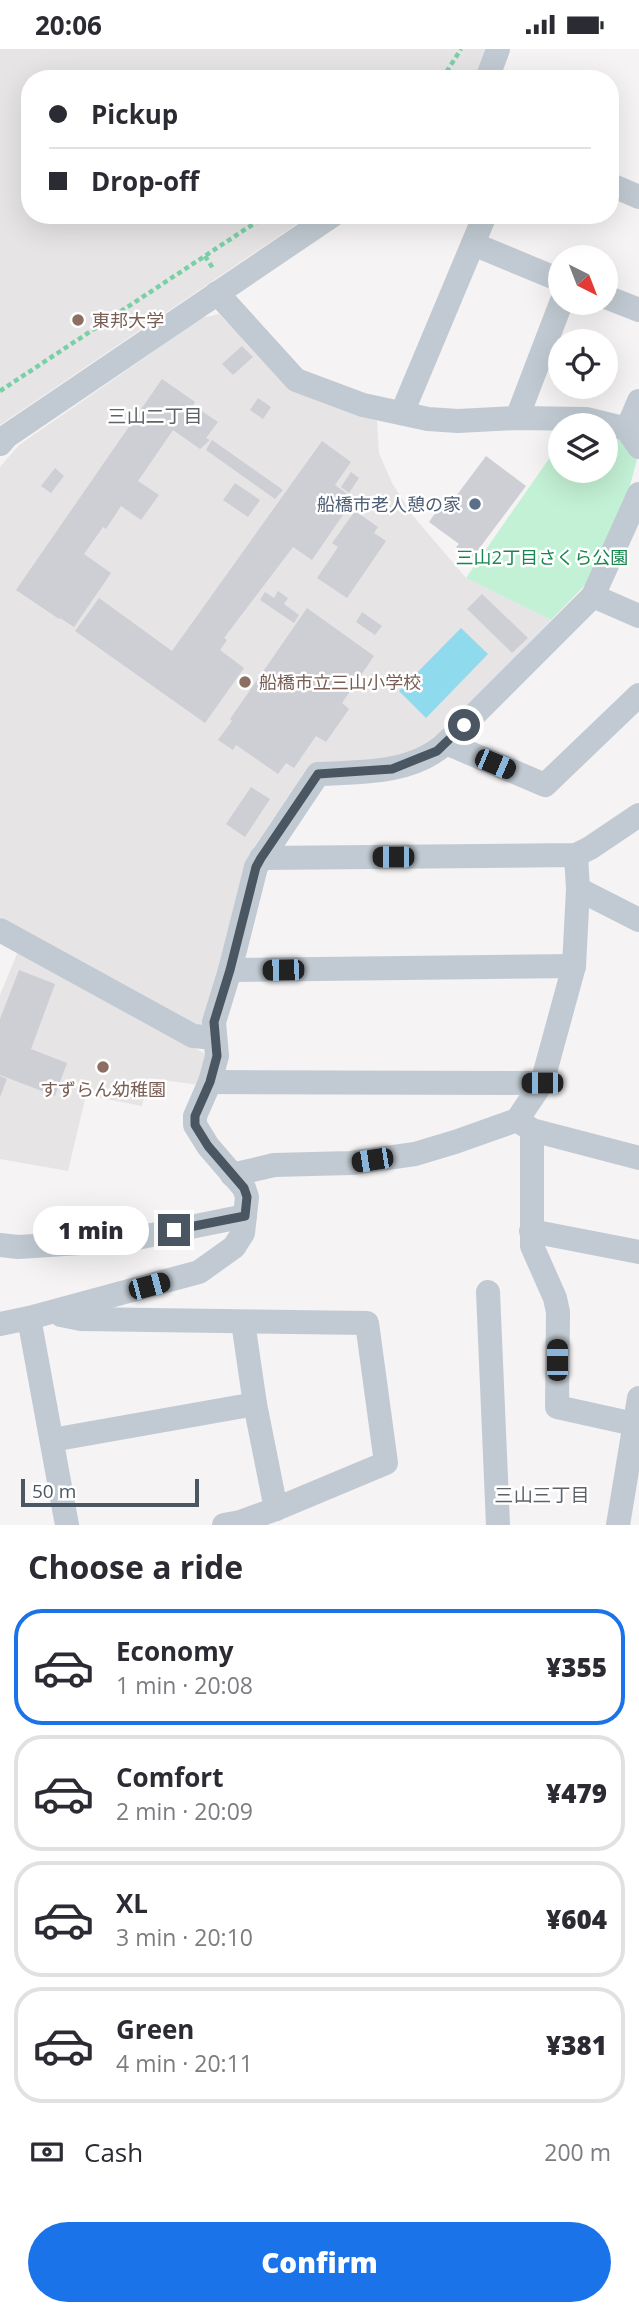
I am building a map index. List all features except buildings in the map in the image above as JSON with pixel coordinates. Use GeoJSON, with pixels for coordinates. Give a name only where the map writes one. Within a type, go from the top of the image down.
{"type":"FeatureCollection","features":[{"type":"Feature","properties":{"kind":"street"},"geometry":{"type":"LineString","coordinates":[[490,70],[498,49]]}},
{"type":"Feature","properties":{"kind":"street"},"geometry":{"type":"LineString","coordinates":[[619,188],[639,197]]}},
{"type":"Feature","properties":{"kind":"street"},"geometry":{"type":"LineString","coordinates":[[0,444],[7,436],[216,282],[317,224]]}},
{"type":"Feature","properties":{"kind":"street"},"geometry":{"type":"LineString","coordinates":[[402,413],[481,224]]}},
{"type":"Feature","properties":{"kind":"street"},"geometry":{"type":"LineString","coordinates":[[473,244],[548,275]]}},
{"type":"Feature","properties":{"kind":"street"},"geometry":{"type":"LineString","coordinates":[[216,282],[296,380],[363,405],[428,419],[458,421],[586,419],[633,438],[639,401]]}},
{"type":"Feature","properties":{"kind":"street"},"geometry":{"type":"LineString","coordinates":[[618,302],[639,310]]}},
{"type":"Feature","properties":{"kind":"street"},"geometry":{"type":"LineString","coordinates":[[517,418],[556,315]]}},
{"type":"Feature","properties":{"kind":"street"},"geometry":{"type":"LineString","coordinates":[[0,1324],[39,1316],[199,1272],[234,1247],[243,1233],[247,1197],[244,1188],[208,1146],[195,1125],[195,1116],[210,1082],[217,1056],[214,1022],[256,867],[318,774],[392,769],[437,751],[446,743],[593,596],[639,494]]}},
{"type":"Feature","properties":{"kind":"street"},"geometry":{"type":"LineString","coordinates":[[593,596],[639,616]]}},
{"type":"Feature","properties":{"kind":"street"},"geometry":{"type":"LineString","coordinates":[[446,743],[545,785],[639,695]]}},
{"type":"Feature","properties":{"kind":"street"},"geometry":{"type":"LineString","coordinates":[[261,858],[576,855],[639,815]]}},
{"type":"Feature","properties":{"kind":"street"},"geometry":{"type":"LineString","coordinates":[[576,855],[578,889],[574,966],[542,1083],[525,1125],[532,1246],[558,1312],[557,1407],[634,1424]]}},
{"type":"Feature","properties":{"kind":"street"},"geometry":{"type":"LineString","coordinates":[[578,889],[639,920]]}},
{"type":"Feature","properties":{"kind":"street"},"geometry":{"type":"LineString","coordinates":[[0,930],[192,1036],[215,1038]]}},
{"type":"Feature","properties":{"kind":"street"},"geometry":{"type":"LineString","coordinates":[[230,970],[574,966]]}},
{"type":"Feature","properties":{"kind":"street"},"geometry":{"type":"LineString","coordinates":[[210,1082],[542,1083]]}},
{"type":"Feature","properties":{"kind":"street"},"geometry":{"type":"LineString","coordinates":[[232,1175],[274,1165],[351,1163],[415,1154],[525,1125],[639,1158]]}},
{"type":"Feature","properties":{"kind":"street"},"geometry":{"type":"LineString","coordinates":[[0,1245],[18,1247],[127,1240],[245,1216]]}},
{"type":"Feature","properties":{"kind":"street"},"geometry":{"type":"LineString","coordinates":[[531,1231],[639,1252]]}},
{"type":"Feature","properties":{"kind":"street"},"geometry":{"type":"LineString","coordinates":[[488,1292],[498,1525]]}},
{"type":"Feature","properties":{"kind":"street"},"geometry":{"type":"LineString","coordinates":[[39,1316],[243,1322],[367,1322],[386,1463],[276,1509],[224,1525]]}},
{"type":"Feature","properties":{"kind":"street"},"geometry":{"type":"LineString","coordinates":[[39,1316],[52,1440],[67,1525]]}},
{"type":"Feature","properties":{"kind":"street"},"geometry":{"type":"LineString","coordinates":[[243,1322],[255,1404],[276,1509]]}},
{"type":"Feature","properties":{"kind":"street"},"geometry":{"type":"LineString","coordinates":[[618,1525],[633,1469],[634,1424],[639,1398]]}},
{"type":"Feature","properties":{"kind":"street"},"geometry":{"type":"LineString","coordinates":[[52,1440],[255,1404]]}},
{"type":"Feature","properties":{"kind":"path"},"geometry":{"type":"LineString","coordinates":[[448,70],[461,49]]}},
{"type":"Feature","properties":{"kind":"path"},"geometry":{"type":"LineString","coordinates":[[0,391],[253,224]]}},
{"type":"Feature","properties":{"kind":"path"},"geometry":{"type":"LineString","coordinates":[[205,256],[216,282]]}},
{"type":"Feature","properties":{"kind":"shaded area","name":"東邦大学"},"geometry":{"type":"Polygon","coordinates":[[[0,49],[485,49],[477,70],[21,70],[21,224],[297,224],[0,425],[0,49]]]}},
{"type":"Feature","properties":{"kind":"shaded area","name":"船橋市立三山小学校"},"geometry":{"type":"Polygon","coordinates":[[[219,314],[292,388],[377,421],[379,453],[392,483],[413,516],[466,578],[551,620],[431,744],[390,761],[313,768],[247,862],[205,1023],[197,1027],[0,917],[0,467],[19,445],[202,318],[219,314]]]}},
{"type":"Feature","properties":{"kind":"shaded area","name":"すずらん幼稚園"},"geometry":{"type":"Polygon","coordinates":[[[19,949],[209,1056],[199,1085],[148,1078],[142,1106],[86,1095],[68,1171],[0,1159],[0,995],[19,949]]]}},
{"type":"Feature","properties":{"kind":"green space","name":"三山2丁目さくら公園"},"geometry":{"type":"Polygon","coordinates":[[[618,435],[638,456],[626,500],[585,585],[551,620],[466,578],[548,460],[548,483],[618,483],[618,435]]]}},
{"type":"Feature","properties":{"kind":"water"},"geometry":{"type":"Polygon","coordinates":[[[461,628],[488,654],[426,718],[399,691],[461,628]]]}},
{"type":"Feature","properties":{"kind":"place","name":"東邦大学"},"geometry":{"type":"Point","coordinates":[78,320]}},
{"type":"Feature","properties":{"kind":"place","name":"船橋市老人憩の家"},"geometry":{"type":"Point","coordinates":[475,504]}},
{"type":"Feature","properties":{"kind":"place","name":"船橋市立三山小学校"},"geometry":{"type":"Point","coordinates":[245,682]}},
{"type":"Feature","properties":{"kind":"place","name":"すずらん幼稚園"},"geometry":{"type":"Point","coordinates":[103,1067]}},
{"type":"Feature","properties":{"kind":"district","name":"三山二丁目"},"geometry":{"type":"Point","coordinates":[155,416]}},
{"type":"Feature","properties":{"kind":"district","name":"三山三丁目"},"geometry":{"type":"Point","coordinates":[542,1495]}},
{"type":"Feature","properties":{"kind":"route"},"geometry":{"type":"LineString","coordinates":[[174,1230],[245,1216],[247,1197],[244,1188],[208,1146],[195,1125],[195,1116],[210,1082],[217,1056],[214,1022],[256,867],[261,858],[318,774],[392,769],[437,751],[464,725]]}}]}
